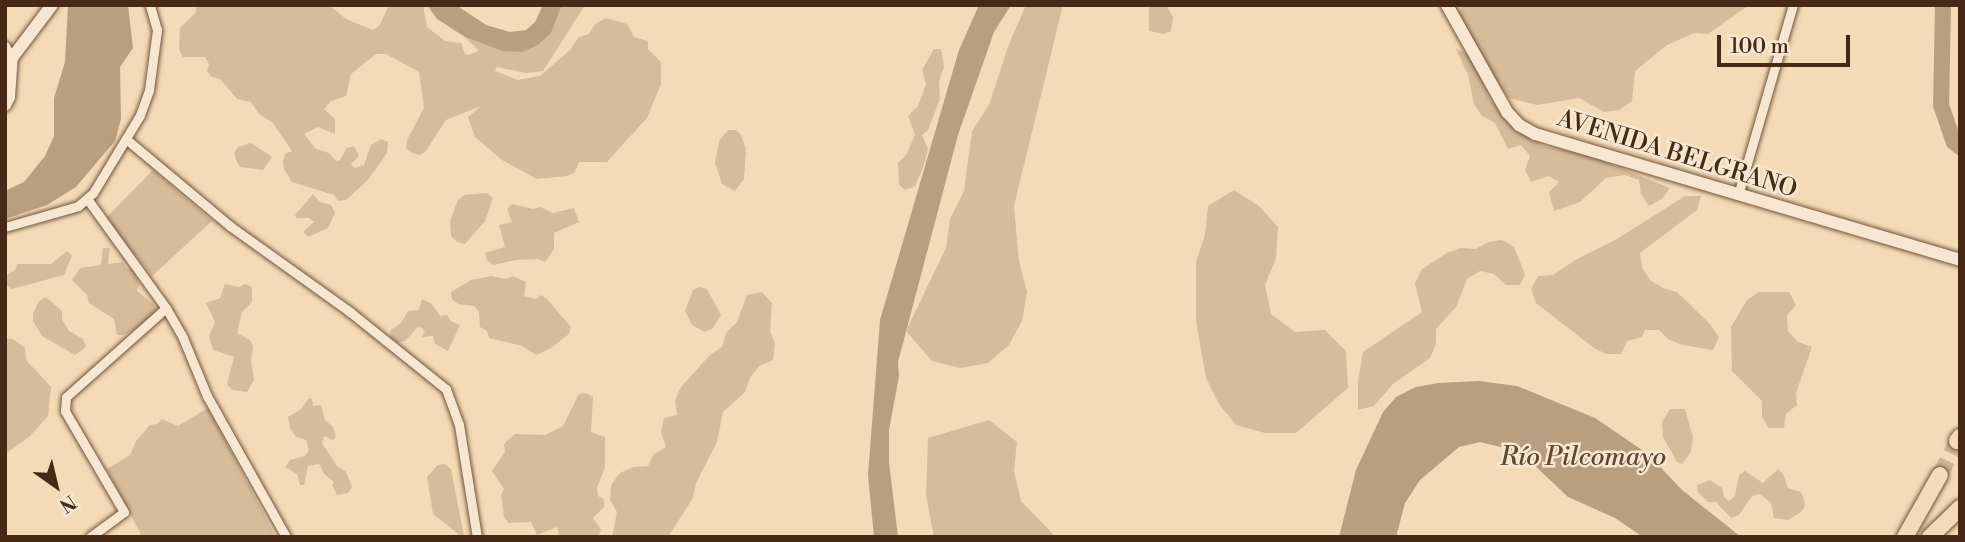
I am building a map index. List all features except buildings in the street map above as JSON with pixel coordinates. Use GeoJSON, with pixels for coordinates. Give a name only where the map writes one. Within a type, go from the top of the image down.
{"type":"FeatureCollection","features":[{"type":"Feature","properties":{"kind":"highway"},"geometry":{"type":"LineString","coordinates":[[1905,537],[1940,475]]}},
{"type":"Feature","properties":{"kind":"highway"},"geometry":{"type":"LineString","coordinates":[[1930,537],[1960,508]]}},
{"type":"Feature","properties":{"kind":"street"},"geometry":{"type":"LineString","coordinates":[[5,105],[9,97],[12,58],[52,5]]}},
{"type":"Feature","properties":{"kind":"street"},"geometry":{"type":"LineString","coordinates":[[5,227],[88,200],[126,139],[149,90],[157,30],[150,5]]}},
{"type":"Feature","properties":{"kind":"street","name":"AVENIDA BELGRANO"},"geometry":{"type":"LineString","coordinates":[[1447,5],[1500,101],[1519,125],[1535,134],[1960,260]]}},
{"type":"Feature","properties":{"kind":"street"},"geometry":{"type":"LineString","coordinates":[[1738,195],[1793,5]]}},
{"type":"Feature","properties":{"kind":"street"},"geometry":{"type":"LineString","coordinates":[[5,46],[12,58]]}},
{"type":"Feature","properties":{"kind":"street"},"geometry":{"type":"LineString","coordinates":[[126,139],[230,226],[350,312],[446,389],[459,425],[477,537]]}},
{"type":"Feature","properties":{"kind":"street"},"geometry":{"type":"LineString","coordinates":[[88,200],[166,309],[183,338],[207,396],[286,537]]}},
{"type":"Feature","properties":{"kind":"street"},"geometry":{"type":"LineString","coordinates":[[90,537],[124,512],[65,411],[65,397],[166,309]]}},
{"type":"Feature","properties":{"kind":"shaded area"},"geometry":{"type":"Polygon","coordinates":[[[196,5],[329,5],[346,19],[373,30],[379,26],[389,5],[423,5],[427,27],[445,41],[461,43],[468,55],[479,51],[465,37],[502,51],[551,33],[562,5],[585,5],[543,71],[526,73],[497,67],[495,71],[518,80],[540,76],[570,50],[579,37],[589,34],[595,24],[606,18],[627,24],[634,37],[648,41],[648,49],[661,62],[661,84],[647,118],[607,162],[579,162],[574,173],[567,176],[537,179],[502,160],[475,137],[468,117],[481,106],[446,120],[426,151],[420,155],[412,153],[406,148],[407,140],[424,108],[419,72],[386,54],[376,54],[351,74],[346,96],[331,101],[324,109],[335,119],[335,134],[318,127],[304,134],[316,149],[329,153],[336,161],[340,160],[347,148],[354,146],[359,156],[351,164],[354,168],[364,165],[371,145],[381,139],[388,142],[387,153],[368,180],[346,200],[338,201],[334,195],[292,182],[283,162],[285,154],[292,151],[272,122],[259,114],[251,102],[237,99],[220,79],[212,77],[207,71],[209,64],[205,57],[183,57],[179,50],[180,28],[196,12],[196,5]]]}},
{"type":"Feature","properties":{"kind":"shaded area"},"geometry":{"type":"Polygon","coordinates":[[[1026,5],[1063,5],[1014,206],[1019,262],[1027,292],[1022,321],[1009,345],[988,363],[960,368],[932,361],[906,331],[946,248],[950,219],[964,191],[972,131],[989,105],[1009,44],[1026,5]]]}},
{"type":"Feature","properties":{"kind":"shaded area"},"geometry":{"type":"Polygon","coordinates":[[[1149,5],[1166,5],[1173,17],[1171,31],[1164,34],[1149,31],[1149,5]]]}},
{"type":"Feature","properties":{"kind":"shaded area"},"geometry":{"type":"Polygon","coordinates":[[[1464,5],[1749,5],[1708,34],[1694,33],[1667,45],[1635,71],[1632,101],[1619,110],[1604,112],[1579,98],[1537,105],[1509,98],[1484,64],[1463,25],[1459,11],[1464,5]]]}},
{"type":"Feature","properties":{"kind":"shaded area"},"geometry":{"type":"Polygon","coordinates":[[[934,49],[941,49],[944,67],[939,81],[940,99],[928,130],[922,135],[928,149],[923,168],[915,186],[905,190],[899,185],[898,163],[906,155],[915,135],[908,116],[918,106],[926,84],[922,70],[934,49]]]}},
{"type":"Feature","properties":{"kind":"shaded area"},"geometry":{"type":"Polygon","coordinates":[[[1456,49],[1471,55],[1488,95],[1504,119],[1519,125],[1542,146],[1586,154],[1670,188],[1662,199],[1649,206],[1641,194],[1639,180],[1625,175],[1606,178],[1580,202],[1554,211],[1549,192],[1559,182],[1549,176],[1531,182],[1525,170],[1530,156],[1521,145],[1508,149],[1495,123],[1482,116],[1474,104],[1468,75],[1456,49]]]}},
{"type":"Feature","properties":{"kind":"shaded area"},"geometry":{"type":"Polygon","coordinates":[[[728,130],[736,130],[741,135],[746,149],[744,179],[735,191],[722,184],[715,163],[719,141],[728,130]]]}},
{"type":"Feature","properties":{"kind":"shaded area"},"geometry":{"type":"Polygon","coordinates":[[[251,143],[272,157],[263,170],[240,167],[236,160],[234,153],[238,147],[251,143]]]}},
{"type":"Feature","properties":{"kind":"shaded area"},"geometry":{"type":"Polygon","coordinates":[[[153,170],[212,221],[152,276],[106,218],[153,170]]]}},
{"type":"Feature","properties":{"kind":"shaded area"},"geometry":{"type":"Polygon","coordinates":[[[1234,190],[1259,206],[1278,227],[1276,258],[1265,285],[1271,314],[1295,332],[1325,330],[1346,351],[1348,388],[1296,433],[1265,433],[1236,425],[1219,404],[1206,378],[1196,321],[1196,262],[1205,235],[1208,206],[1234,190]]]}},
{"type":"Feature","properties":{"kind":"shaded area"},"geometry":{"type":"Polygon","coordinates":[[[487,193],[493,198],[485,221],[465,244],[457,242],[451,236],[450,221],[458,200],[464,195],[487,193]]]}},
{"type":"Feature","properties":{"kind":"shaded area"},"geometry":{"type":"Polygon","coordinates":[[[313,194],[320,202],[331,205],[335,213],[328,228],[308,237],[303,232],[314,222],[309,218],[297,218],[295,215],[313,194]]]}},
{"type":"Feature","properties":{"kind":"shaded area"},"geometry":{"type":"Polygon","coordinates":[[[1685,196],[1701,196],[1697,210],[1640,253],[1642,267],[1650,280],[1677,292],[1710,324],[1719,337],[1713,350],[1669,340],[1659,330],[1645,330],[1642,337],[1627,341],[1621,354],[1606,354],[1594,348],[1536,303],[1531,289],[1538,276],[1553,275],[1685,196]]]}},
{"type":"Feature","properties":{"kind":"shaded area"},"geometry":{"type":"Polygon","coordinates":[[[512,204],[533,209],[540,207],[553,213],[574,208],[579,222],[554,233],[554,249],[545,262],[538,259],[516,260],[493,265],[487,260],[485,253],[505,247],[499,225],[512,222],[507,209],[512,204]]]}},
{"type":"Feature","properties":{"kind":"shaded area"},"geometry":{"type":"Polygon","coordinates":[[[1502,240],[1514,247],[1525,274],[1520,285],[1506,285],[1494,274],[1480,271],[1467,279],[1456,307],[1436,329],[1436,344],[1430,358],[1393,384],[1374,406],[1358,410],[1358,381],[1363,352],[1422,312],[1415,283],[1422,269],[1447,253],[1461,248],[1476,249],[1488,242],[1502,240]]]}},
{"type":"Feature","properties":{"kind":"shaded area"},"geometry":{"type":"Polygon","coordinates":[[[103,248],[110,248],[108,264],[123,262],[126,268],[134,271],[139,284],[137,291],[153,304],[157,311],[146,328],[138,327],[124,335],[117,335],[114,319],[89,303],[87,295],[72,280],[80,268],[101,265],[103,248]]]}},
{"type":"Feature","properties":{"kind":"shaded area"},"geometry":{"type":"Polygon","coordinates":[[[67,251],[72,256],[64,275],[12,289],[6,285],[5,276],[15,270],[17,264],[51,264],[67,251]]]}},
{"type":"Feature","properties":{"kind":"shaded area"},"geometry":{"type":"Polygon","coordinates":[[[491,276],[506,279],[513,276],[526,282],[524,296],[536,299],[541,295],[547,299],[571,327],[569,334],[551,348],[536,355],[522,346],[489,338],[487,331],[480,327],[479,312],[474,306],[458,304],[452,299],[451,292],[471,280],[491,276]]]}},
{"type":"Feature","properties":{"kind":"shaded area"},"geometry":{"type":"Polygon","coordinates":[[[225,284],[239,287],[245,284],[252,287],[252,302],[242,312],[237,333],[250,340],[253,346],[251,361],[254,380],[247,392],[232,390],[227,384],[234,357],[213,350],[209,336],[215,322],[206,303],[220,298],[225,284]]]}},
{"type":"Feature","properties":{"kind":"shaded area"},"geometry":{"type":"Polygon","coordinates":[[[700,287],[707,289],[721,315],[712,329],[705,332],[692,325],[685,311],[693,290],[700,287]]]}},
{"type":"Feature","properties":{"kind":"shaded area"},"geometry":{"type":"Polygon","coordinates":[[[762,292],[772,303],[770,331],[775,344],[773,360],[759,366],[750,378],[745,392],[723,412],[717,442],[696,483],[693,498],[668,537],[612,537],[617,512],[610,500],[611,485],[620,473],[633,467],[648,466],[654,454],[666,447],[661,432],[664,418],[677,415],[675,400],[681,387],[710,355],[722,347],[726,333],[737,322],[747,295],[762,292]]]}},
{"type":"Feature","properties":{"kind":"shaded area"},"geometry":{"type":"Polygon","coordinates":[[[1759,292],[1789,292],[1796,305],[1787,316],[1788,331],[1798,342],[1812,347],[1796,393],[1797,405],[1786,414],[1784,428],[1769,428],[1762,417],[1762,401],[1732,371],[1731,327],[1747,300],[1759,292]]]}},
{"type":"Feature","properties":{"kind":"shaded area"},"geometry":{"type":"Polygon","coordinates":[[[46,297],[62,311],[62,319],[69,331],[83,339],[86,346],[75,355],[42,336],[33,321],[33,313],[39,301],[46,297]]]}},
{"type":"Feature","properties":{"kind":"shaded area"},"geometry":{"type":"Polygon","coordinates":[[[422,299],[432,304],[440,316],[447,315],[451,321],[460,325],[448,351],[435,344],[433,336],[422,337],[425,331],[418,327],[405,341],[397,343],[390,337],[391,330],[401,323],[408,311],[419,310],[422,299]]]}},
{"type":"Feature","properties":{"kind":"shaded area"},"geometry":{"type":"Polygon","coordinates":[[[5,338],[13,339],[25,348],[26,360],[51,387],[48,416],[29,437],[5,454],[5,338]]]}},
{"type":"Feature","properties":{"kind":"shaded area"},"geometry":{"type":"Polygon","coordinates":[[[586,393],[593,397],[591,432],[605,437],[605,467],[597,488],[598,496],[604,499],[604,507],[593,518],[601,530],[598,537],[560,537],[557,527],[537,535],[531,522],[509,523],[504,517],[501,495],[504,489],[492,471],[505,452],[504,444],[515,434],[545,435],[563,426],[579,394],[586,393]]]}},
{"type":"Feature","properties":{"kind":"shaded area"},"geometry":{"type":"Polygon","coordinates":[[[309,398],[312,399],[313,406],[321,405],[325,420],[333,427],[336,437],[333,440],[324,436],[322,443],[337,466],[346,472],[352,487],[348,493],[337,495],[332,485],[334,482],[324,474],[319,464],[308,466],[304,485],[300,485],[297,474],[285,467],[290,460],[305,456],[309,450],[306,440],[296,437],[290,428],[288,417],[300,410],[309,398]]]}},
{"type":"Feature","properties":{"kind":"shaded area"},"geometry":{"type":"Polygon","coordinates":[[[208,408],[276,537],[142,537],[107,469],[130,455],[136,441],[150,425],[157,424],[162,419],[178,426],[208,408]]]}},
{"type":"Feature","properties":{"kind":"shaded area"},"geometry":{"type":"Polygon","coordinates":[[[1670,409],[1685,409],[1693,437],[1691,452],[1682,464],[1677,462],[1663,437],[1662,422],[1670,409]]]}},
{"type":"Feature","properties":{"kind":"shaded area"},"geometry":{"type":"Polygon","coordinates":[[[989,420],[1017,442],[1014,471],[1021,501],[1056,537],[934,537],[926,496],[928,438],[989,420]]]}},
{"type":"Feature","properties":{"kind":"shaded area"},"geometry":{"type":"Polygon","coordinates":[[[445,464],[451,469],[464,536],[474,537],[462,537],[433,514],[427,477],[438,465],[445,464]]]}},
{"type":"Feature","properties":{"kind":"shaded area"},"geometry":{"type":"Polygon","coordinates":[[[1778,469],[1788,488],[1801,492],[1804,499],[1805,506],[1801,512],[1788,520],[1774,518],[1771,503],[1760,494],[1752,496],[1739,515],[1731,518],[1716,502],[1708,502],[1698,492],[1697,485],[1710,480],[1722,488],[1724,497],[1729,501],[1735,496],[1739,475],[1745,471],[1763,483],[1778,469]]]}},
{"type":"Feature","properties":{"kind":"water"},"geometry":{"type":"Polygon","coordinates":[[[68,5],[128,5],[133,48],[120,67],[121,119],[115,141],[76,187],[47,205],[5,219],[5,191],[24,182],[45,156],[54,136],[54,98],[65,62],[68,5]]]}},
{"type":"Feature","properties":{"kind":"water"},"geometry":{"type":"Polygon","coordinates":[[[427,5],[456,5],[486,25],[510,32],[526,30],[535,22],[543,5],[562,5],[551,33],[538,45],[522,52],[502,51],[465,37],[437,19],[427,5]]]}},
{"type":"Feature","properties":{"kind":"water"},"geometry":{"type":"Polygon","coordinates":[[[979,5],[1011,5],[994,32],[958,135],[898,362],[899,376],[889,430],[889,462],[898,537],[874,537],[868,475],[880,320],[959,50],[979,5]]]}},
{"type":"Feature","properties":{"kind":"water","name":"Río Pilcomayo"},"geometry":{"type":"Polygon","coordinates":[[[1479,381],[1517,386],[1595,418],[1648,454],[1682,490],[1741,537],[1643,537],[1615,518],[1568,497],[1531,462],[1505,448],[1480,442],[1459,447],[1420,480],[1405,503],[1396,537],[1339,537],[1356,470],[1383,412],[1396,397],[1416,387],[1479,381]]]}},
{"type":"Feature","properties":{"kind":"waterway"},"geometry":{"type":"LineString","coordinates":[[1943,5],[1941,105],[1954,142],[1960,147]]}},
{"type":"Feature","properties":{"kind":"tunnel"},"geometry":{"type":"LineString","coordinates":[[1940,475],[1957,441]]}}]}
